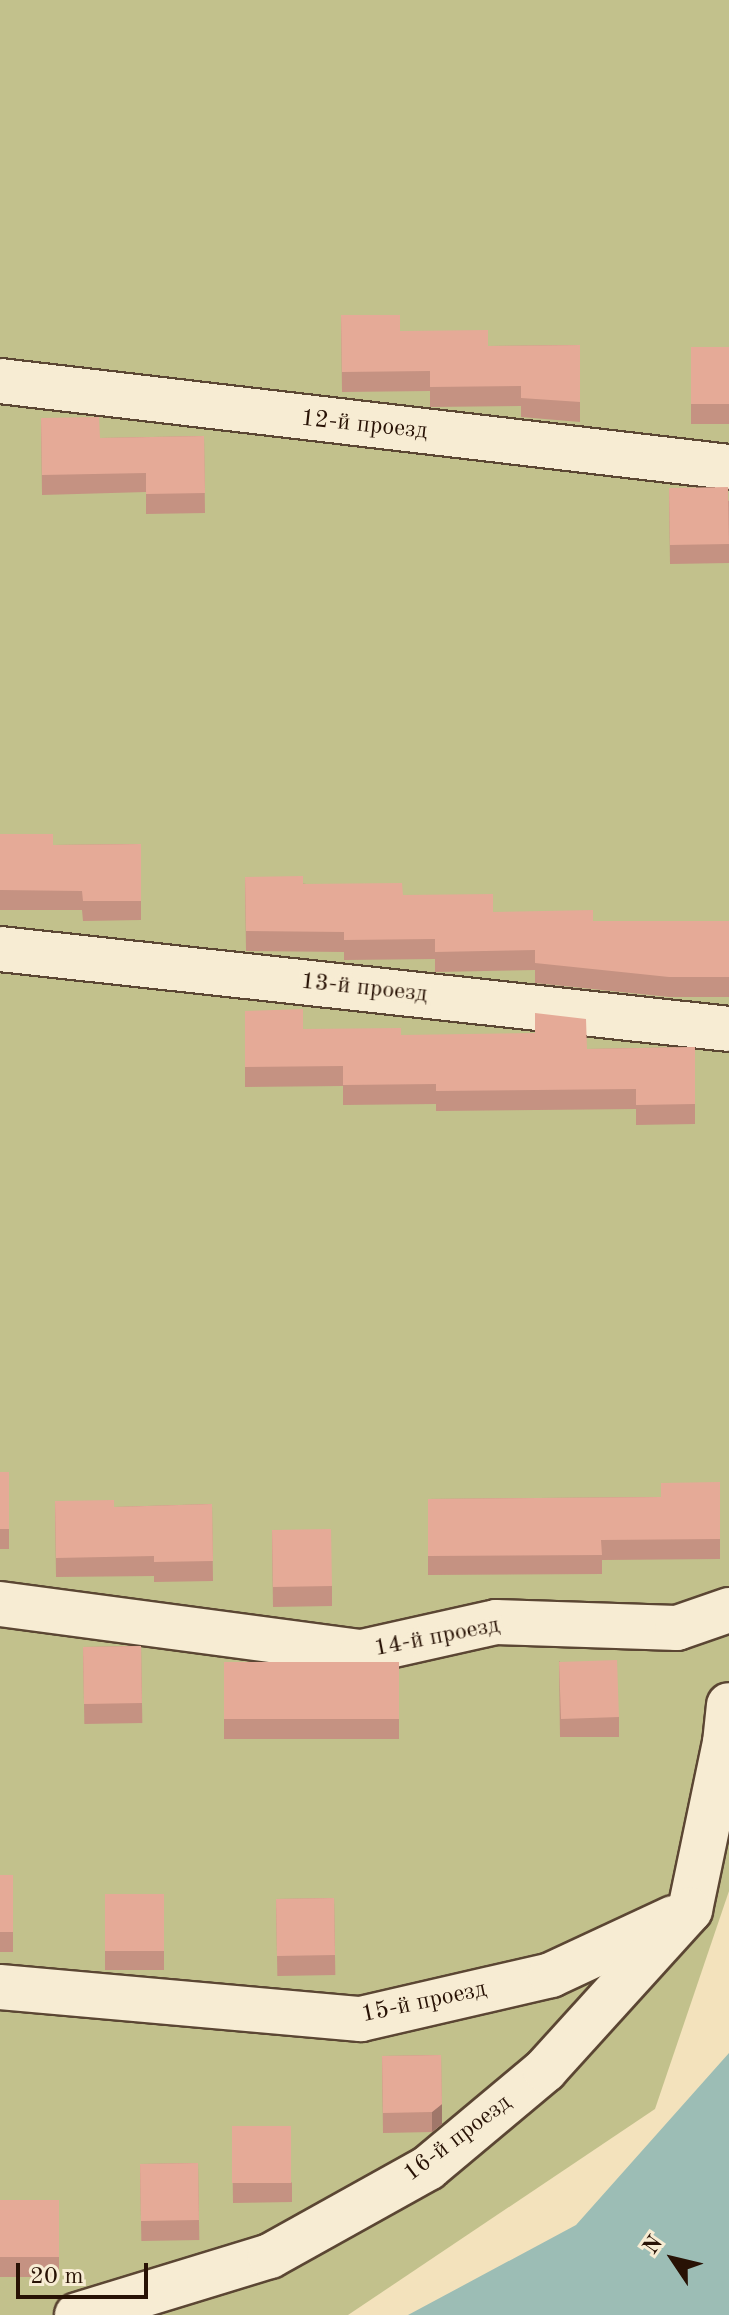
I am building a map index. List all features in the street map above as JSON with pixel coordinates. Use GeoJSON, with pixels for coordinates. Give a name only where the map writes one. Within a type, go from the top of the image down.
{"type":"FeatureCollection","features":[{"type":"Feature","properties":{"kind":"street","name":"12-й проезд"},"geometry":{"type":"LineString","coordinates":[[0,381],[729,467]]}},
{"type":"Feature","properties":{"kind":"street","name":"13-й проезд"},"geometry":{"type":"LineString","coordinates":[[0,949],[729,1029]]}},
{"type":"Feature","properties":{"kind":"street","name":"14-й проезд"},"geometry":{"type":"LineString","coordinates":[[0,1604],[362,1652],[496,1622],[677,1628],[729,1610]]}},
{"type":"Feature","properties":{"kind":"street"},"geometry":{"type":"LineString","coordinates":[[690,1910],[725,1743],[729,1705]]}},
{"type":"Feature","properties":{"kind":"street","name":"15-й проезд"},"geometry":{"type":"LineString","coordinates":[[0,1987],[361,2019],[551,1975],[690,1910]]}},
{"type":"Feature","properties":{"kind":"street","name":"16-й проезд"},"geometry":{"type":"LineString","coordinates":[[77,2315],[270,2256],[428,2168],[545,2070],[690,1910]]}},
{"type":"Feature","properties":{"kind":"shaded area"},"geometry":{"type":"Polygon","coordinates":[[[0,0],[729,0],[729,1891],[655,2109],[348,2315],[0,2315],[0,0]]]}},
{"type":"Feature","properties":{"kind":"water"},"geometry":{"type":"Polygon","coordinates":[[[729,2053],[729,2315],[408,2315],[576,2225],[729,2053]]]}},
{"type":"Feature","properties":{"kind":"building"},"geometry":{"type":"Polygon","coordinates":[[[341,315],[400,315],[400,331],[488,330],[488,346],[580,345],[580,402],[521,398],[521,386],[430,387],[430,371],[342,372],[341,315]]]}},
{"type":"Feature","properties":{"kind":"building"},"geometry":{"type":"Polygon","coordinates":[[[691,347],[729,347],[729,404],[691,404],[691,347]]]}},
{"type":"Feature","properties":{"kind":"building"},"geometry":{"type":"Polygon","coordinates":[[[99,417],[100,438],[204,436],[205,493],[146,494],[146,473],[42,475],[41,418],[99,417]]]}},
{"type":"Feature","properties":{"kind":"building"},"geometry":{"type":"Polygon","coordinates":[[[728,487],[729,544],[670,545],[669,488],[728,487]]]}},
{"type":"Feature","properties":{"kind":"building"},"geometry":{"type":"Polygon","coordinates":[[[0,834],[53,834],[53,845],[141,844],[141,901],[83,901],[82,891],[0,890],[0,834]]]}},
{"type":"Feature","properties":{"kind":"building"},"geometry":{"type":"Polygon","coordinates":[[[303,876],[303,884],[402,883],[403,895],[493,894],[493,912],[593,910],[593,921],[729,921],[729,977],[669,977],[535,963],[535,950],[435,952],[435,939],[344,940],[344,932],[246,931],[245,877],[303,876]]]}},
{"type":"Feature","properties":{"kind":"building"},"geometry":{"type":"Polygon","coordinates":[[[303,1009],[303,1029],[401,1028],[401,1035],[535,1033],[535,1013],[586,1019],[587,1049],[695,1047],[695,1104],[636,1105],[636,1089],[436,1091],[436,1084],[343,1085],[343,1066],[245,1067],[245,1011],[303,1009]]]}},
{"type":"Feature","properties":{"kind":"building"},"geometry":{"type":"Polygon","coordinates":[[[0,1472],[9,1472],[9,1529],[0,1529],[0,1472]]]}},
{"type":"Feature","properties":{"kind":"building"},"geometry":{"type":"Polygon","coordinates":[[[720,1482],[720,1539],[601,1540],[602,1555],[428,1556],[428,1499],[661,1497],[661,1483],[720,1482]]]}},
{"type":"Feature","properties":{"kind":"building"},"geometry":{"type":"Polygon","coordinates":[[[114,1500],[114,1507],[212,1504],[213,1561],[154,1562],[154,1556],[56,1558],[55,1501],[114,1500]]]}},
{"type":"Feature","properties":{"kind":"building"},"geometry":{"type":"Polygon","coordinates":[[[331,1529],[332,1586],[273,1587],[272,1530],[331,1529]]]}},
{"type":"Feature","properties":{"kind":"building"},"geometry":{"type":"Polygon","coordinates":[[[141,1646],[142,1703],[84,1704],[83,1647],[141,1646]]]}},
{"type":"Feature","properties":{"kind":"building"},"geometry":{"type":"Polygon","coordinates":[[[617,1660],[619,1717],[561,1719],[559,1662],[617,1660]]]}},
{"type":"Feature","properties":{"kind":"building"},"geometry":{"type":"Polygon","coordinates":[[[224,1662],[399,1662],[399,1719],[224,1719],[224,1662]]]}},
{"type":"Feature","properties":{"kind":"building"},"geometry":{"type":"Polygon","coordinates":[[[0,1875],[13,1875],[13,1932],[0,1932],[0,1875]]]}},
{"type":"Feature","properties":{"kind":"building"},"geometry":{"type":"Polygon","coordinates":[[[105,1894],[164,1894],[164,1951],[105,1951],[105,1894]]]}},
{"type":"Feature","properties":{"kind":"building"},"geometry":{"type":"Polygon","coordinates":[[[334,1898],[335,1955],[277,1956],[276,1899],[334,1898]]]}},
{"type":"Feature","properties":{"kind":"building"},"geometry":{"type":"Polygon","coordinates":[[[441,2055],[442,2104],[432,2112],[383,2113],[382,2056],[441,2055]]]}},
{"type":"Feature","properties":{"kind":"building"},"geometry":{"type":"Polygon","coordinates":[[[232,2126],[291,2126],[291,2183],[232,2183],[232,2126]]]}},
{"type":"Feature","properties":{"kind":"building"},"geometry":{"type":"Polygon","coordinates":[[[198,2163],[199,2220],[141,2221],[140,2164],[198,2163]]]}},
{"type":"Feature","properties":{"kind":"building"},"geometry":{"type":"Polygon","coordinates":[[[0,2200],[59,2200],[59,2257],[0,2257],[0,2200]]]}}]}
